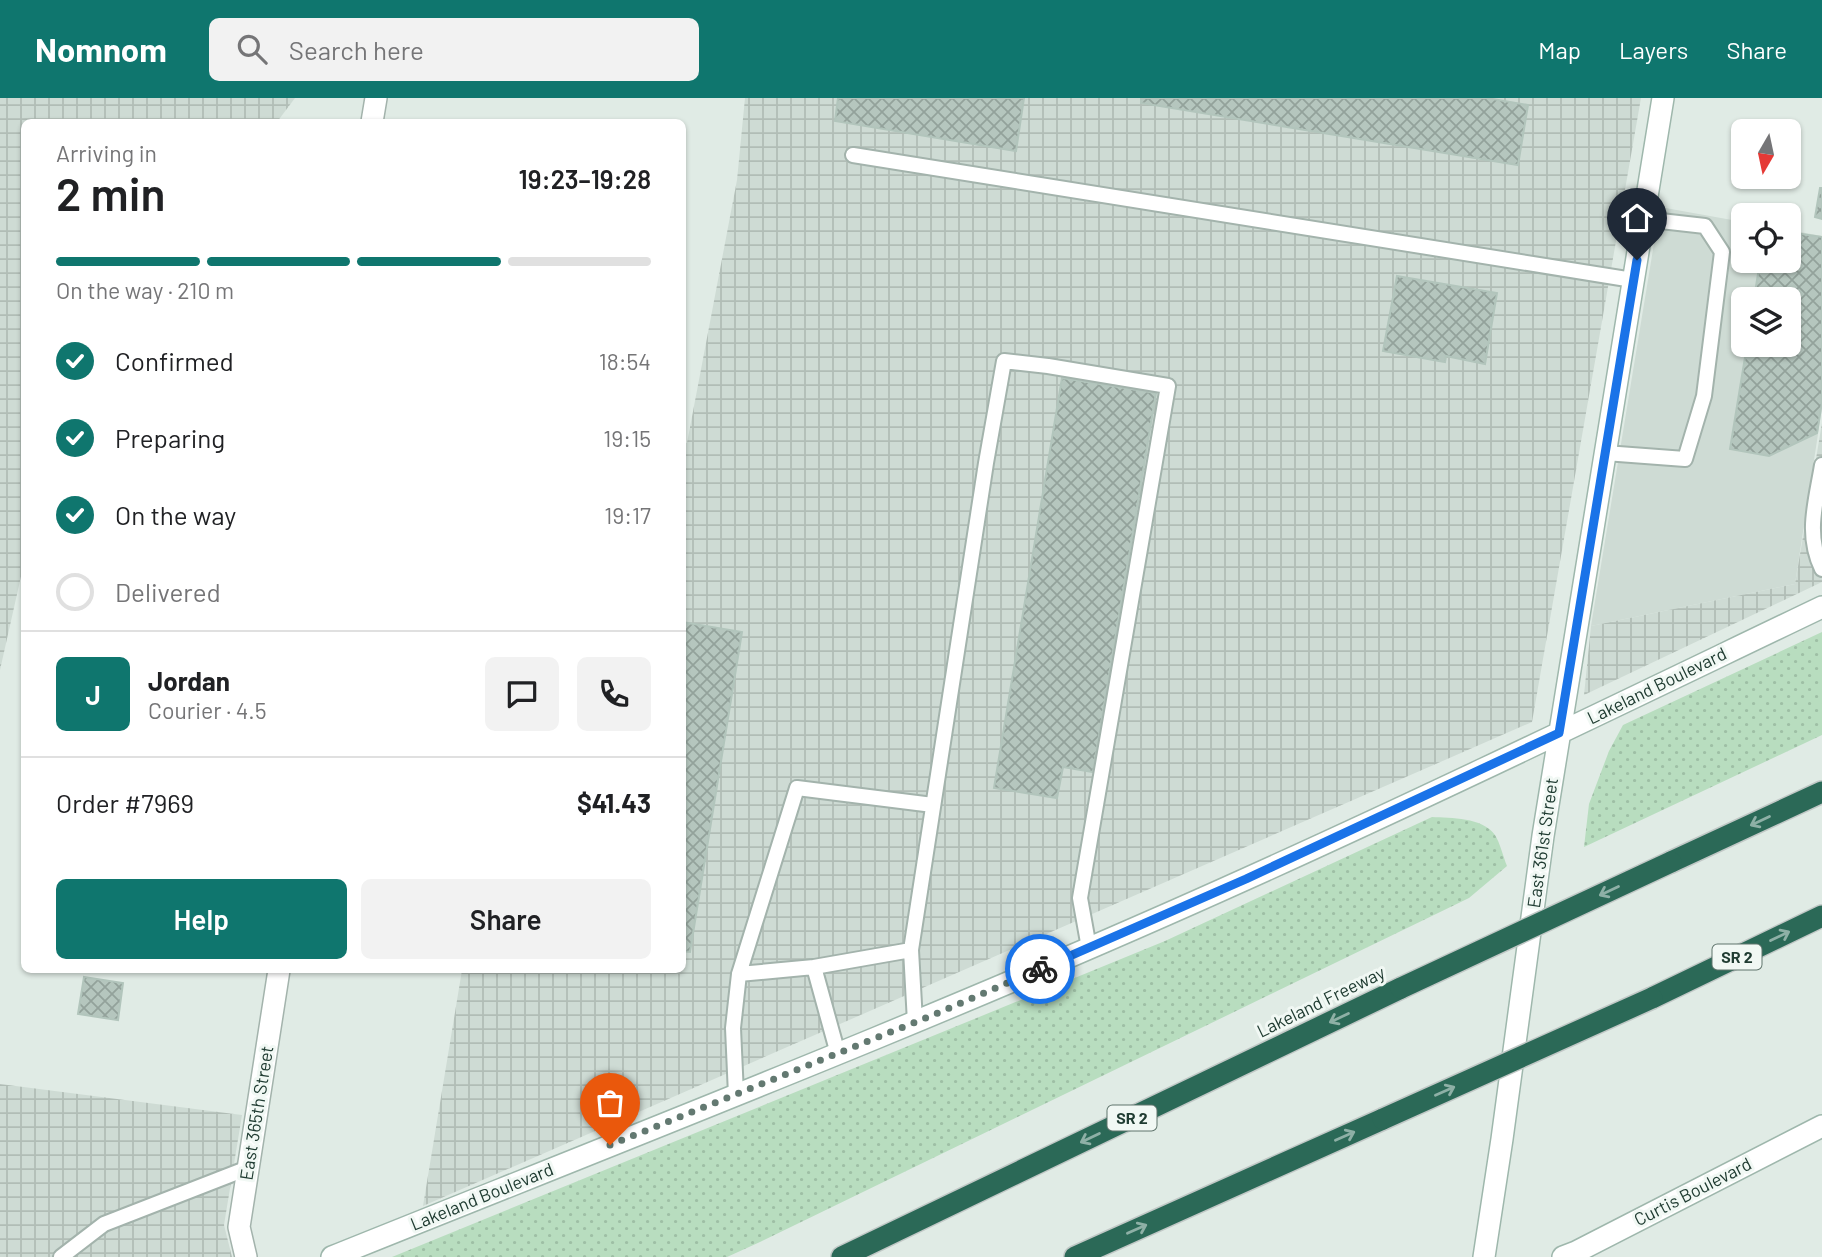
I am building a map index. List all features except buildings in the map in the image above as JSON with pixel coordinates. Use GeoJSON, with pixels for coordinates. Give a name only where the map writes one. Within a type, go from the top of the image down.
{"type":"FeatureCollection","features":[{"type":"Feature","properties":{"kind":"highway","name":"Lakeland Freeway"},"geometry":{"type":"LineString","coordinates":[[842,1257],[1401,988],[1822,792]]}},
{"type":"Feature","properties":{"kind":"highway","name":"SR 2"},"geometry":{"type":"LineString","coordinates":[[1075,1257],[1652,998],[1822,916]]}},
{"type":"Feature","properties":{"kind":"highway"},"geometry":{"type":"LineString","coordinates":[[832,1257],[863,1247]]}},
{"type":"Feature","properties":{"kind":"street"},"geometry":{"type":"LineString","coordinates":[[372,119],[376,98]]}},
{"type":"Feature","properties":{"kind":"street","name":"East 361st Street"},"geometry":{"type":"LineString","coordinates":[[1484,1257],[1543,836],[1663,98]]}},
{"type":"Feature","properties":{"kind":"street","name":"Lakeland Boulevard"},"geometry":{"type":"LineString","coordinates":[[332,1257],[915,1023],[1088,948],[1246,879],[1822,607]]}},
{"type":"Feature","properties":{"kind":"street","name":"East 365th Street"},"geometry":{"type":"LineString","coordinates":[[246,1257],[239,1227],[279,973]]}},
{"type":"Feature","properties":{"kind":"street","name":"Curtis Boulevard"},"geometry":{"type":"LineString","coordinates":[[1563,1257],[1822,1126]]}},
{"type":"Feature","properties":{"kind":"lane"},"geometry":{"type":"LineString","coordinates":[[853,155],[1633,280]]}},
{"type":"Feature","properties":{"kind":"lane"},"geometry":{"type":"LineString","coordinates":[[1605,453],[1685,459],[1704,396],[1722,252],[1705,226],[1643,219]]}},
{"type":"Feature","properties":{"kind":"lane"},"geometry":{"type":"LineString","coordinates":[[915,1023],[911,950],[1004,361],[1168,386],[1080,898],[1088,948]]}},
{"type":"Feature","properties":{"kind":"lane"},"geometry":{"type":"LineString","coordinates":[[1822,465],[1811,528],[1815,555],[1822,569]]}},
{"type":"Feature","properties":{"kind":"lane"},"geometry":{"type":"LineString","coordinates":[[736,1095],[733,1028],[739,974],[797,788],[933,805]]}},
{"type":"Feature","properties":{"kind":"lane"},"geometry":{"type":"LineString","coordinates":[[739,974],[814,967],[911,950]]}},
{"type":"Feature","properties":{"kind":"lane"},"geometry":{"type":"LineString","coordinates":[[814,967],[838,1054]]}},
{"type":"Feature","properties":{"kind":"lane"},"geometry":{"type":"LineString","coordinates":[[61,1257],[104,1224],[248,1167]]}},
{"type":"Feature","properties":{"kind":"shaded area"},"geometry":{"type":"Polygon","coordinates":[[[0,98],[295,98],[279,119],[21,119],[21,576],[0,670],[0,98]]]}},
{"type":"Feature","properties":{"kind":"shaded area"},"geometry":{"type":"Polygon","coordinates":[[[745,98],[1641,98],[1532,722],[423,1206],[462,973],[686,973],[686,443],[737,180],[745,98]]]}},
{"type":"Feature","properties":{"kind":"shaded area"},"geometry":{"type":"Polygon","coordinates":[[[1660,207],[1731,220],[1731,273],[1801,273],[1801,232],[1822,236],[1822,408],[1795,584],[1591,626],[1660,207]]]}},
{"type":"Feature","properties":{"kind":"shaded area"},"geometry":{"type":"Polygon","coordinates":[[[1822,423],[1822,582],[1584,695],[1591,626],[1795,584],[1822,423]]]}},
{"type":"Feature","properties":{"kind":"shaded area"},"geometry":{"type":"Polygon","coordinates":[[[0,1084],[242,1115],[224,1225],[232,1257],[0,1257],[0,1084]]]}},
{"type":"Feature","properties":{"kind":"green space"},"geometry":{"type":"Polygon","coordinates":[[[1822,632],[1822,735],[1584,847],[1589,804],[1609,751],[1623,725],[1822,632]]]}},
{"type":"Feature","properties":{"kind":"green space"},"geometry":{"type":"Polygon","coordinates":[[[1432,817],[1457,818],[1489,829],[1497,838],[1507,866],[1469,898],[727,1257],[392,1257],[1165,941],[1432,817]]]}},
{"type":"Feature","properties":{"kind":"way so far"},"geometry":{"type":"LineString","coordinates":[[610,1145],[1040,969]]}},
{"type":"Feature","properties":{"kind":"route"},"geometry":{"type":"LineString","coordinates":[[1040,969],[1246,879],[1559,733],[1637,260]]}}]}
